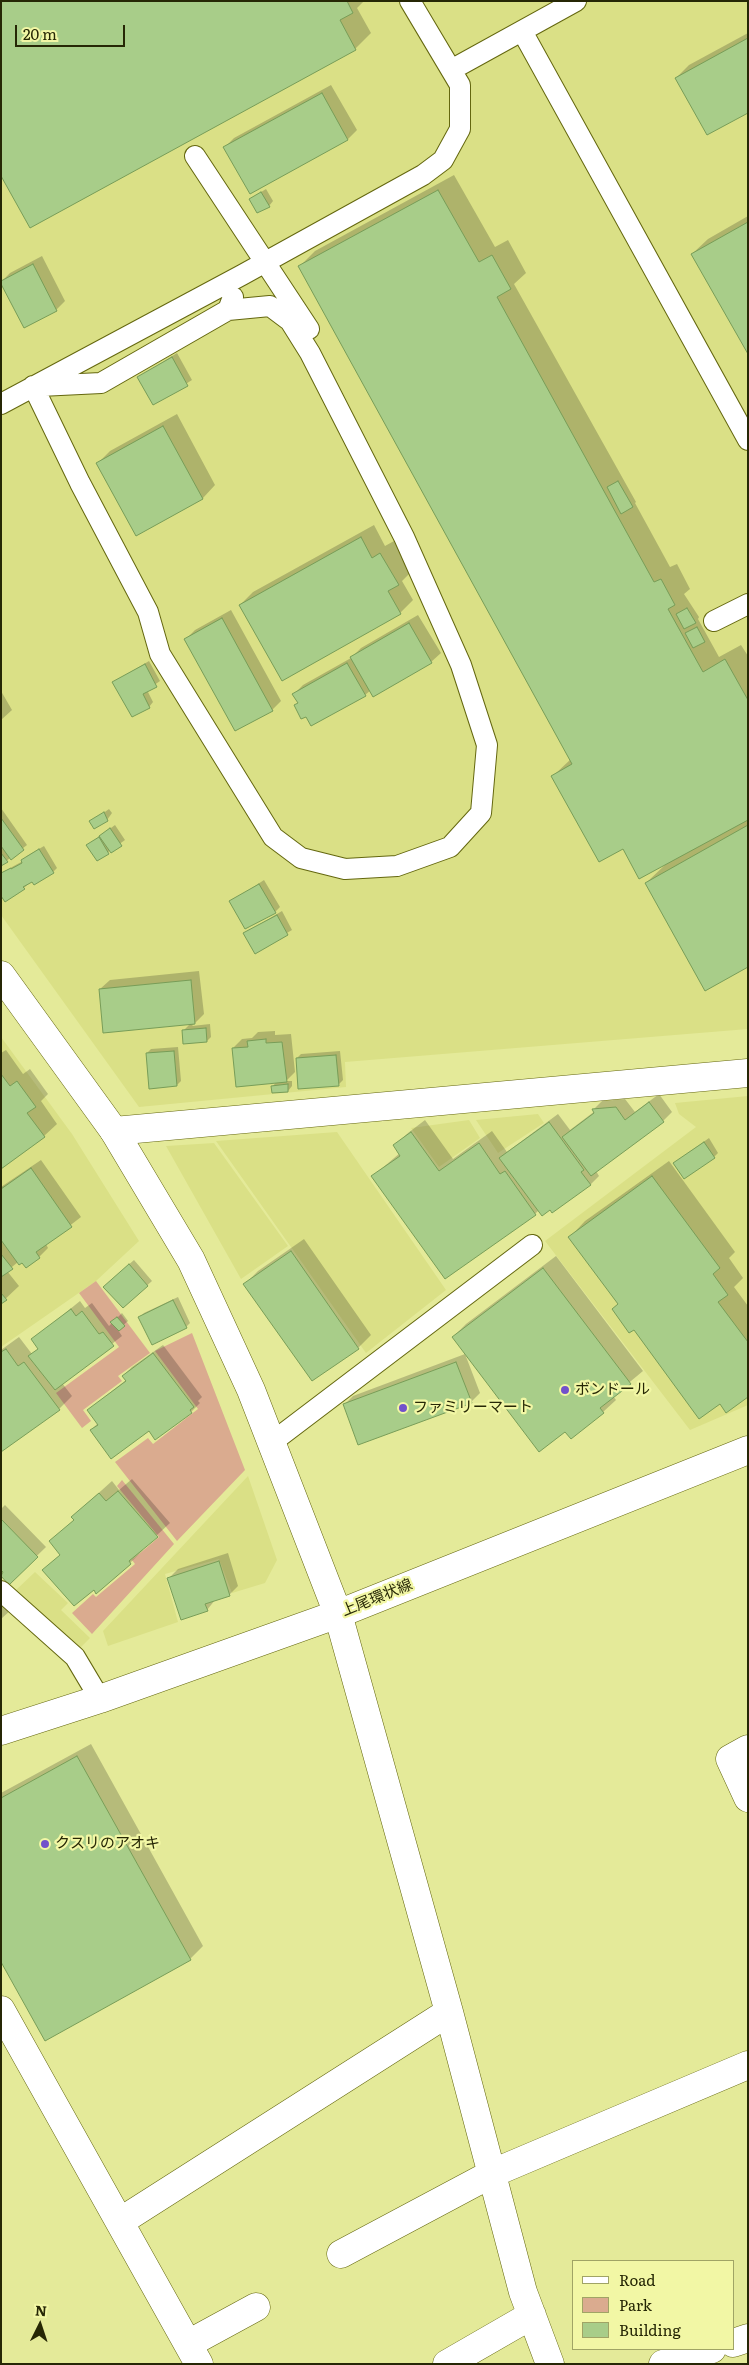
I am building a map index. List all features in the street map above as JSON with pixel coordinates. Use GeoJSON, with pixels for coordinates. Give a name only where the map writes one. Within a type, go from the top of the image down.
{"type":"FeatureCollection","features":[{"type":"Feature","properties":{"kind":"street"},"geometry":{"type":"LineString","coordinates":[[1,975],[114,1131],[191,1260],[251,1390],[338,1614],[493,2173],[523,2292],[550,2364]]}},
{"type":"Feature","properties":{"kind":"street"},"geometry":{"type":"LineString","coordinates":[[114,1131],[748,1074]]}},
{"type":"Feature","properties":{"kind":"street","name":"上尾環状線"},"geometry":{"type":"LineString","coordinates":[[1,1731],[100,1699],[338,1614],[748,1450]]}},
{"type":"Feature","properties":{"kind":"street"},"geometry":{"type":"LineString","coordinates":[[748,1749],[730,1759],[748,1798]]}},
{"type":"Feature","properties":{"kind":"street"},"geometry":{"type":"LineString","coordinates":[[1,2010],[194,2354],[256,2307]]}},
{"type":"Feature","properties":{"kind":"street"},"geometry":{"type":"LineString","coordinates":[[121,2221],[449,2012]]}},
{"type":"Feature","properties":{"kind":"street"},"geometry":{"type":"LineString","coordinates":[[340,2254],[493,2173],[748,2065]]}},
{"type":"Feature","properties":{"kind":"street"},"geometry":{"type":"LineString","coordinates":[[448,2364],[532,2315]]}},
{"type":"Feature","properties":{"kind":"street"},"geometry":{"type":"LineString","coordinates":[[734,2342],[748,2338]]}},
{"type":"Feature","properties":{"kind":"street"},"geometry":{"type":"LineString","coordinates":[[663,2364],[709,2350]]}},
{"type":"Feature","properties":{"kind":"lane"},"geometry":{"type":"LineString","coordinates":[[1,404],[242,275],[424,174],[444,160],[460,129],[460,86],[410,1]]}},
{"type":"Feature","properties":{"kind":"lane"},"geometry":{"type":"LineString","coordinates":[[451,70],[576,1]]}},
{"type":"Feature","properties":{"kind":"lane"},"geometry":{"type":"LineString","coordinates":[[522,31],[748,440]]}},
{"type":"Feature","properties":{"kind":"lane"},"geometry":{"type":"LineString","coordinates":[[195,156],[318,343],[310,353]]}},
{"type":"Feature","properties":{"kind":"lane"},"geometry":{"type":"LineString","coordinates":[[228,310],[242,275]]}},
{"type":"Feature","properties":{"kind":"lane"},"geometry":{"type":"LineString","coordinates":[[270,306],[290,321],[310,353],[404,537],[461,665],[488,745],[481,812],[450,847],[397,866],[345,869],[301,858],[273,837],[160,654],[148,612],[80,483],[33,386],[101,383],[228,310],[270,306]]}},
{"type":"Feature","properties":{"kind":"lane"},"geometry":{"type":"LineString","coordinates":[[714,621],[748,604]]}},
{"type":"Feature","properties":{"kind":"lane"},"geometry":{"type":"LineString","coordinates":[[271,1443],[532,1245]]}},
{"type":"Feature","properties":{"kind":"lane"},"geometry":{"type":"LineString","coordinates":[[1,1591],[75,1657],[100,1699]]}},
{"type":"Feature","properties":{"kind":"shaded area"},"geometry":{"type":"Polygon","coordinates":[[[1,1],[748,1],[748,1029],[345,1062],[346,1087],[139,1107],[1,915],[1,1]]]}},
{"type":"Feature","properties":{"kind":"shaded area"},"geometry":{"type":"Polygon","coordinates":[[[1,1037],[72,1134],[139,1241],[96,1281],[1,1347],[1,1037]]]}},
{"type":"Feature","properties":{"kind":"shaded area"},"geometry":{"type":"Polygon","coordinates":[[[748,1096],[748,1405],[690,1430],[545,1241],[696,1127],[679,1114],[675,1103],[748,1096]]]}},
{"type":"Feature","properties":{"kind":"shaded area"},"geometry":{"type":"Polygon","coordinates":[[[538,1114],[544,1123],[498,1153],[476,1120],[538,1114]]]}},
{"type":"Feature","properties":{"kind":"shaded area"},"geometry":{"type":"Polygon","coordinates":[[[469,1120],[480,1138],[439,1167],[411,1128],[469,1120]]]}},
{"type":"Feature","properties":{"kind":"shaded area"},"geometry":{"type":"Polygon","coordinates":[[[337,1132],[446,1290],[366,1353],[216,1141],[337,1132]]]}},
{"type":"Feature","properties":{"kind":"shaded area"},"geometry":{"type":"Polygon","coordinates":[[[214,1143],[288,1246],[241,1279],[166,1146],[214,1143]]]}},
{"type":"Feature","properties":{"kind":"shaded area"},"geometry":{"type":"Polygon","coordinates":[[[248,1476],[277,1560],[265,1583],[232,1593],[219,1559],[165,1574],[178,1622],[108,1646],[103,1631],[248,1476]]]}},
{"type":"Feature","properties":{"kind":"shaded area"},"geometry":{"type":"Polygon","coordinates":[[[35,1572],[68,1603],[61,1610],[90,1638],[78,1650],[16,1590],[35,1572]]]}},
{"type":"Feature","properties":{"kind":"green space"},"geometry":{"type":"Polygon","coordinates":[[[96,1281],[150,1353],[118,1376],[122,1381],[83,1410],[91,1421],[82,1428],[56,1393],[119,1347],[79,1293],[96,1281]]]}},
{"type":"Feature","properties":{"kind":"green space"},"geometry":{"type":"Polygon","coordinates":[[[192,1333],[245,1470],[177,1541],[115,1462],[148,1438],[153,1444],[198,1409],[155,1351],[192,1333]]]}},
{"type":"Feature","properties":{"kind":"green space"},"geometry":{"type":"Polygon","coordinates":[[[122,1480],[174,1544],[92,1634],[72,1613],[93,1594],[96,1597],[135,1564],[132,1560],[159,1537],[117,1486],[122,1480]]]}},
{"type":"Feature","properties":{"kind":"building"},"geometry":{"type":"Polygon","coordinates":[[[1,1],[347,1],[353,13],[340,20],[356,50],[30,228],[1,176],[1,1]]]}},
{"type":"Feature","properties":{"kind":"building"},"geometry":{"type":"Polygon","coordinates":[[[748,38],[748,113],[707,135],[675,78],[748,38]]]}},
{"type":"Feature","properties":{"kind":"building"},"geometry":{"type":"Polygon","coordinates":[[[322,93],[348,140],[250,194],[223,147],[322,93]]]}},
{"type":"Feature","properties":{"kind":"building"},"geometry":{"type":"Polygon","coordinates":[[[438,190],[479,262],[492,255],[511,289],[497,297],[654,582],[661,579],[675,605],[668,609],[703,672],[725,659],[748,700],[748,820],[639,879],[623,849],[599,862],[551,776],[572,764],[298,266],[438,190]]]}},
{"type":"Feature","properties":{"kind":"building"},"geometry":{"type":"Polygon","coordinates":[[[261,192],[270,207],[257,213],[249,199],[261,192]]]}},
{"type":"Feature","properties":{"kind":"building"},"geometry":{"type":"Polygon","coordinates":[[[748,222],[748,354],[691,254],[748,222]]]}},
{"type":"Feature","properties":{"kind":"building"},"geometry":{"type":"Polygon","coordinates":[[[33,264],[57,311],[24,328],[1,281],[33,264]]]}},
{"type":"Feature","properties":{"kind":"building"},"geometry":{"type":"Polygon","coordinates":[[[172,357],[188,386],[153,405],[137,377],[172,357]]]}},
{"type":"Feature","properties":{"kind":"building"},"geometry":{"type":"Polygon","coordinates":[[[163,426],[203,499],[136,536],[96,463],[163,426]]]}},
{"type":"Feature","properties":{"kind":"building"},"geometry":{"type":"Polygon","coordinates":[[[618,481],[633,507],[621,514],[607,487],[618,481]]]}},
{"type":"Feature","properties":{"kind":"building"},"geometry":{"type":"Polygon","coordinates":[[[361,537],[372,558],[380,553],[399,585],[388,591],[401,614],[282,681],[239,605],[361,537]]]}},
{"type":"Feature","properties":{"kind":"building"},"geometry":{"type":"Polygon","coordinates":[[[687,608],[696,623],[684,629],[676,614],[687,608]]]}},
{"type":"Feature","properties":{"kind":"building"},"geometry":{"type":"Polygon","coordinates":[[[222,618],[273,711],[235,731],[184,639],[222,618]]]}},
{"type":"Feature","properties":{"kind":"building"},"geometry":{"type":"Polygon","coordinates":[[[409,623],[432,663],[373,697],[350,657],[409,623]]]}},
{"type":"Feature","properties":{"kind":"building"},"geometry":{"type":"Polygon","coordinates":[[[697,627],[705,642],[693,648],[685,633],[697,627]]]}},
{"type":"Feature","properties":{"kind":"building"},"geometry":{"type":"Polygon","coordinates":[[[347,663],[366,696],[311,726],[306,717],[301,719],[294,705],[298,703],[292,694],[347,663]]]}},
{"type":"Feature","properties":{"kind":"building"},"geometry":{"type":"Polygon","coordinates":[[[145,664],[157,687],[143,694],[150,708],[132,717],[112,682],[145,664]]]}},
{"type":"Feature","properties":{"kind":"building"},"geometry":{"type":"Polygon","coordinates":[[[104,812],[108,821],[94,829],[89,821],[104,812]]]}},
{"type":"Feature","properties":{"kind":"building"},"geometry":{"type":"Polygon","coordinates":[[[1,818],[24,850],[11,860],[1,846],[1,818]]]}},
{"type":"Feature","properties":{"kind":"building"},"geometry":{"type":"Polygon","coordinates":[[[748,825],[748,967],[705,991],[645,883],[748,825]]]}},
{"type":"Feature","properties":{"kind":"building"},"geometry":{"type":"Polygon","coordinates":[[[110,828],[122,846],[111,853],[99,836],[110,828]]]}},
{"type":"Feature","properties":{"kind":"building"},"geometry":{"type":"Polygon","coordinates":[[[99,837],[109,854],[97,861],[86,845],[99,837]]]}},
{"type":"Feature","properties":{"kind":"building"},"geometry":{"type":"Polygon","coordinates":[[[39,849],[54,873],[34,885],[32,882],[23,887],[25,889],[5,902],[1,896],[1,873],[22,863],[21,860],[39,849]]]}},
{"type":"Feature","properties":{"kind":"building"},"geometry":{"type":"Polygon","coordinates":[[[1,853],[8,862],[1,866],[1,853]]]}},
{"type":"Feature","properties":{"kind":"building"},"geometry":{"type":"Polygon","coordinates":[[[259,884],[276,913],[245,929],[229,901],[259,884]]]}},
{"type":"Feature","properties":{"kind":"building"},"geometry":{"type":"Polygon","coordinates":[[[277,915],[288,935],[255,954],[243,933],[277,915]]]}},
{"type":"Feature","properties":{"kind":"building"},"geometry":{"type":"Polygon","coordinates":[[[191,980],[195,1024],[103,1033],[99,989],[191,980]]]}},
{"type":"Feature","properties":{"kind":"building"},"geometry":{"type":"Polygon","coordinates":[[[206,1028],[207,1042],[183,1044],[182,1030],[206,1028]]]}},
{"type":"Feature","properties":{"kind":"building"},"geometry":{"type":"Polygon","coordinates":[[[266,1039],[266,1043],[282,1042],[287,1082],[236,1087],[232,1048],[248,1047],[247,1041],[266,1039]]]}},
{"type":"Feature","properties":{"kind":"building"},"geometry":{"type":"Polygon","coordinates":[[[174,1051],[177,1086],[149,1089],[146,1053],[174,1051]]]}},
{"type":"Feature","properties":{"kind":"building"},"geometry":{"type":"Polygon","coordinates":[[[336,1055],[339,1086],[298,1089],[296,1058],[336,1055]]]}},
{"type":"Feature","properties":{"kind":"building"},"geometry":{"type":"Polygon","coordinates":[[[1,1074],[10,1086],[17,1081],[36,1107],[27,1113],[45,1137],[1,1169],[1,1074]]]}},
{"type":"Feature","properties":{"kind":"building"},"geometry":{"type":"Polygon","coordinates":[[[288,1084],[288,1092],[272,1093],[271,1086],[288,1084]]]}},
{"type":"Feature","properties":{"kind":"building"},"geometry":{"type":"Polygon","coordinates":[[[649,1102],[664,1122],[591,1176],[562,1137],[594,1113],[592,1109],[616,1107],[625,1120],[649,1102]]]}},
{"type":"Feature","properties":{"kind":"building"},"geometry":{"type":"Polygon","coordinates":[[[549,1122],[584,1170],[581,1172],[591,1185],[552,1213],[550,1210],[542,1216],[499,1158],[549,1122]]]}},
{"type":"Feature","properties":{"kind":"building"},"geometry":{"type":"Polygon","coordinates":[[[411,1132],[439,1171],[479,1143],[500,1174],[505,1171],[536,1215],[445,1279],[371,1176],[400,1156],[393,1145],[411,1132]]]}},
{"type":"Feature","properties":{"kind":"building"},"geometry":{"type":"Polygon","coordinates":[[[704,1142],[715,1158],[684,1179],[673,1163],[704,1142]]]}},
{"type":"Feature","properties":{"kind":"building"},"geometry":{"type":"Polygon","coordinates":[[[31,1168],[72,1227],[36,1252],[40,1258],[26,1268],[22,1263],[19,1265],[1,1240],[1,1189],[31,1168]]]}},
{"type":"Feature","properties":{"kind":"building"},"geometry":{"type":"Polygon","coordinates":[[[652,1176],[720,1268],[713,1274],[728,1295],[718,1302],[748,1342],[748,1397],[726,1413],[720,1404],[699,1419],[634,1330],[629,1333],[612,1309],[618,1304],[568,1237],[652,1176]]]}},
{"type":"Feature","properties":{"kind":"building"},"geometry":{"type":"Polygon","coordinates":[[[291,1251],[359,1349],[312,1381],[243,1284],[291,1251]]]}},
{"type":"Feature","properties":{"kind":"building"},"geometry":{"type":"Polygon","coordinates":[[[1,1254],[13,1269],[1,1277],[1,1254]]]}},
{"type":"Feature","properties":{"kind":"building"},"geometry":{"type":"Polygon","coordinates":[[[129,1264],[148,1286],[123,1308],[103,1287],[129,1264]]]}},
{"type":"Feature","properties":{"kind":"building"},"geometry":{"type":"Polygon","coordinates":[[[543,1268],[631,1384],[600,1408],[604,1413],[571,1439],[565,1432],[539,1452],[452,1337],[543,1268]]]}},
{"type":"Feature","properties":{"kind":"building"},"geometry":{"type":"Polygon","coordinates":[[[1,1293],[7,1300],[1,1304],[1,1293]]]}},
{"type":"Feature","properties":{"kind":"building"},"geometry":{"type":"Polygon","coordinates":[[[173,1300],[187,1328],[152,1345],[138,1317],[173,1300]]]}},
{"type":"Feature","properties":{"kind":"building"},"geometry":{"type":"Polygon","coordinates":[[[71,1309],[76,1316],[82,1311],[99,1334],[103,1332],[114,1346],[55,1390],[28,1356],[38,1349],[31,1339],[71,1309]]]}},
{"type":"Feature","properties":{"kind":"building"},"geometry":{"type":"Polygon","coordinates":[[[117,1317],[125,1326],[119,1331],[110,1322],[117,1317]]]}},
{"type":"Feature","properties":{"kind":"building"},"geometry":{"type":"Polygon","coordinates":[[[6,1349],[18,1366],[24,1362],[60,1410],[1,1452],[1,1352],[6,1349]]]}},
{"type":"Feature","properties":{"kind":"building"},"geometry":{"type":"Polygon","coordinates":[[[153,1353],[194,1407],[190,1410],[192,1413],[155,1440],[149,1431],[111,1459],[90,1430],[98,1425],[87,1410],[126,1381],[122,1376],[153,1353]]]}},
{"type":"Feature","properties":{"kind":"building"},"geometry":{"type":"Polygon","coordinates":[[[456,1362],[472,1403],[358,1445],[343,1404],[456,1362]]]}},
{"type":"Feature","properties":{"kind":"building"},"geometry":{"type":"Polygon","coordinates":[[[118,1491],[158,1537],[129,1561],[131,1564],[96,1594],[94,1590],[74,1606],[42,1570],[60,1555],[49,1541],[74,1520],[71,1517],[99,1493],[106,1501],[118,1491]]]}},
{"type":"Feature","properties":{"kind":"building"},"geometry":{"type":"Polygon","coordinates":[[[1,1519],[38,1557],[9,1585],[1,1576],[3,1572],[1,1570],[1,1519]]]}},
{"type":"Feature","properties":{"kind":"building"},"geometry":{"type":"Polygon","coordinates":[[[219,1561],[230,1596],[205,1604],[208,1611],[181,1620],[167,1578],[219,1561]]]}},
{"type":"Feature","properties":{"kind":"building"},"geometry":{"type":"Polygon","coordinates":[[[77,1756],[191,1960],[45,2041],[1,1962],[1,1798],[77,1756]]]}},
{"type":"Feature","properties":{"kind":"place","name":"ボンドール"},"geometry":{"type":"Point","coordinates":[565,1390]}},
{"type":"Feature","properties":{"kind":"place","name":"ファミリーマート"},"geometry":{"type":"Point","coordinates":[403,1408]}},
{"type":"Feature","properties":{"kind":"place","name":"クスリのアオキ"},"geometry":{"type":"Point","coordinates":[45,1844]}}]}
